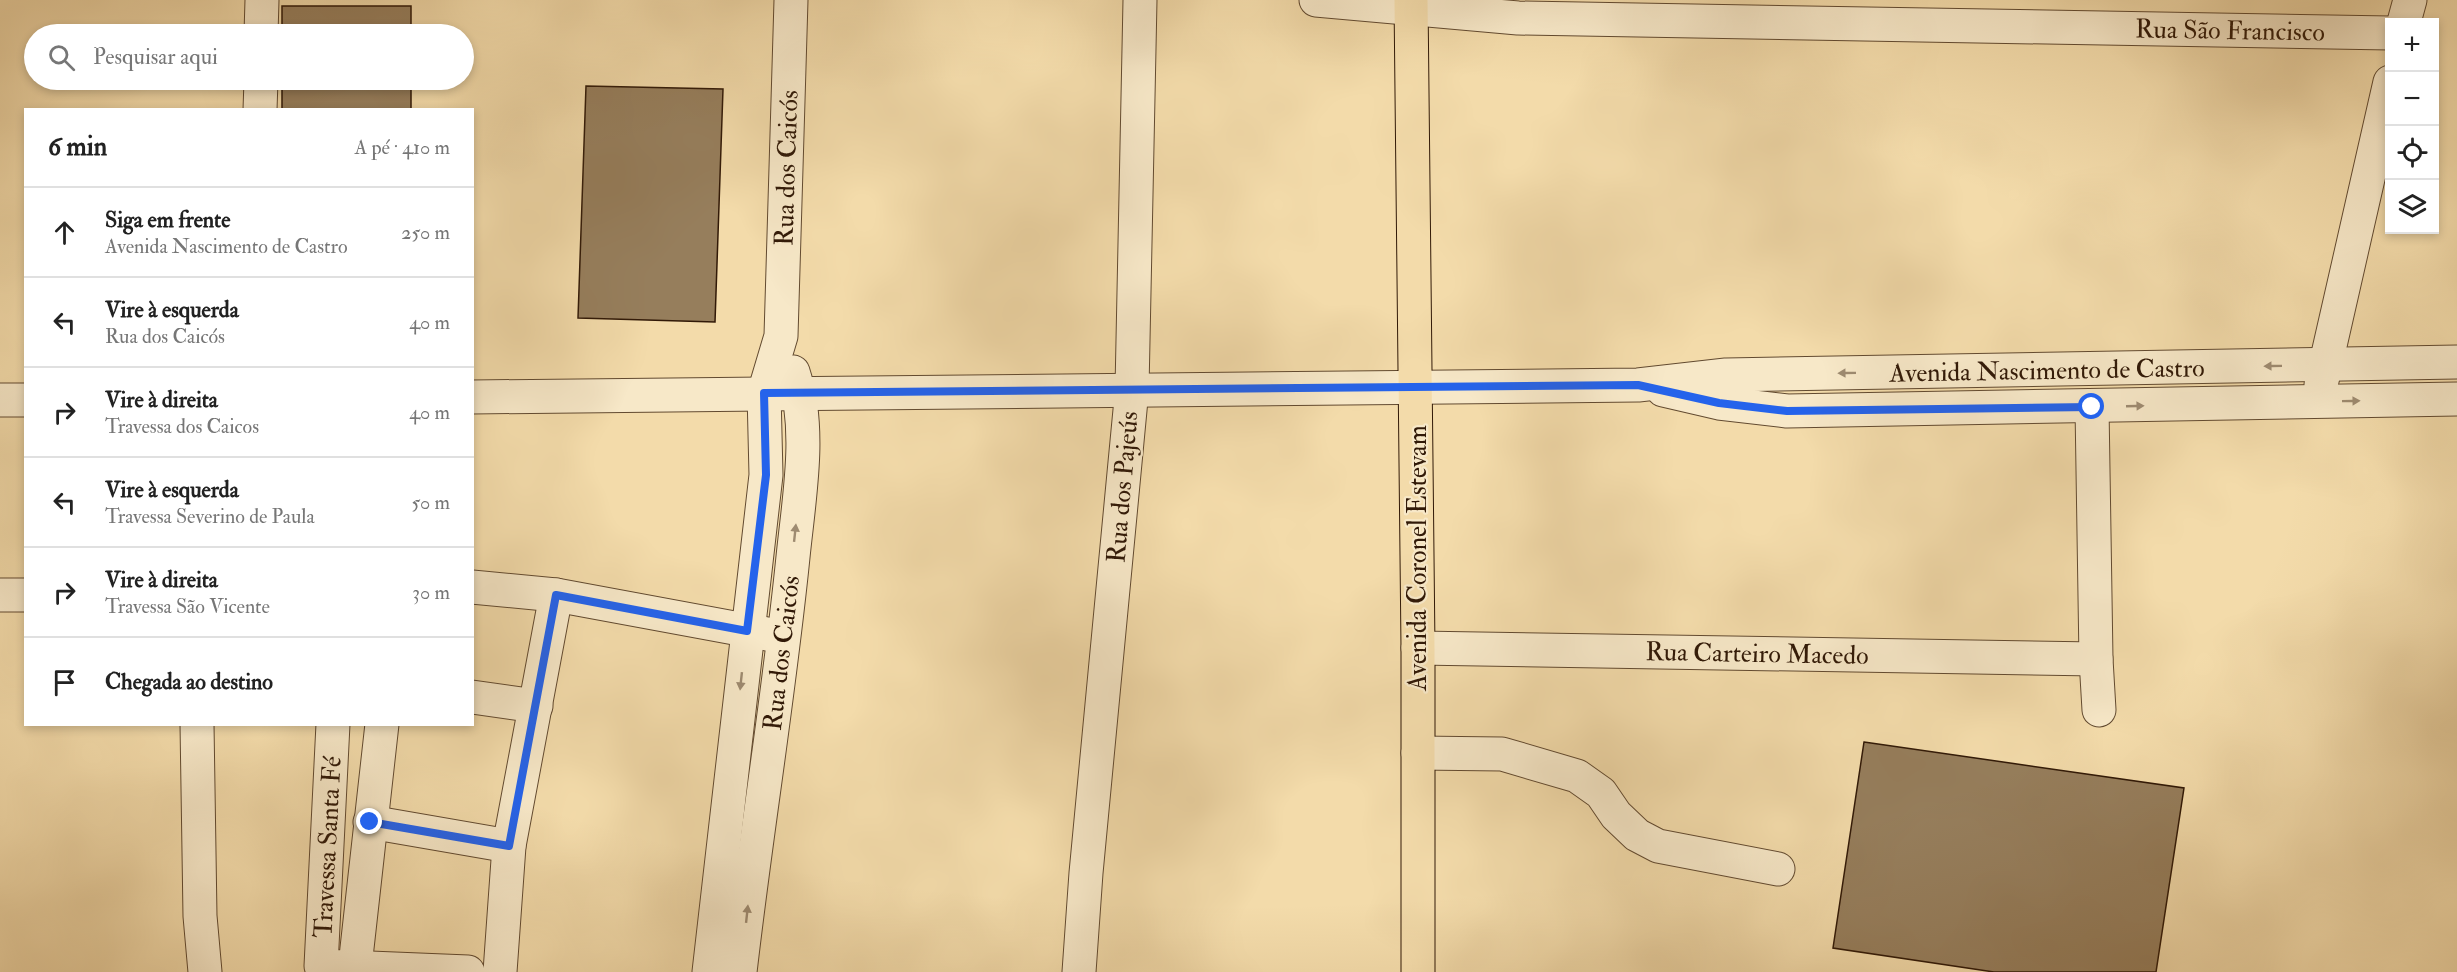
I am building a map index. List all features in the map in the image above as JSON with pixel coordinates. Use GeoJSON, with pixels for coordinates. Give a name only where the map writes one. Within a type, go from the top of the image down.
{"type":"FeatureCollection","features":[{"type":"Feature","properties":{"kind":"main road","name":"Avenida Coronel Estevam"},"geometry":{"type":"LineString","coordinates":[[1411,4],[1418,648],[1418,972]]}},
{"type":"Feature","properties":{"kind":"street"},"geometry":{"type":"LineString","coordinates":[[261,24],[262,0]]}},
{"type":"Feature","properties":{"kind":"street","name":"Rua dos Caicós"},"geometry":{"type":"LineString","coordinates":[[709,972],[766,475],[764,393],[781,336],[791,0]]}},
{"type":"Feature","properties":{"kind":"street","name":"Rua dos Pajeús"},"geometry":{"type":"LineString","coordinates":[[1079,972],[1086,873],[1132,389],[1140,0]]}},
{"type":"Feature","properties":{"kind":"street","name":"Rua São Francisco"},"geometry":{"type":"LineString","coordinates":[[1316,0],[1411,4],[1518,18],[2385,33]]}},
{"type":"Feature","properties":{"kind":"street"},"geometry":{"type":"LineString","coordinates":[[2405,18],[2410,0]]}},
{"type":"Feature","properties":{"kind":"street"},"geometry":{"type":"LineString","coordinates":[[260,108],[261,90]]}},
{"type":"Feature","properties":{"kind":"street"},"geometry":{"type":"LineString","coordinates":[[2318,401],[2385,104]]}},
{"type":"Feature","properties":{"kind":"street","name":"Rua dos Caicós"},"geometry":{"type":"LineString","coordinates":[[740,972],[785,636],[801,470],[800,393],[781,336]]}},
{"type":"Feature","properties":{"kind":"street","name":"Avenida Nascimento de Castro"},"geometry":{"type":"LineString","coordinates":[[474,397],[1638,385],[1726,375],[2457,362]]}},
{"type":"Feature","properties":{"kind":"street","name":"Avenida Nascimento de Castro"},"geometry":{"type":"LineString","coordinates":[[1638,385],[1719,403],[1787,411],[2457,399]]}},
{"type":"Feature","properties":{"kind":"street"},"geometry":{"type":"LineString","coordinates":[[0,400],[24,399]]}},
{"type":"Feature","properties":{"kind":"street"},"geometry":{"type":"LineString","coordinates":[[2092,407],[2096,659],[2099,710]]}},
{"type":"Feature","properties":{"kind":"street"},"geometry":{"type":"LineString","coordinates":[[474,587],[556,595],[785,636]]}},
{"type":"Feature","properties":{"kind":"street"},"geometry":{"type":"LineString","coordinates":[[500,972],[509,846],[556,595]]}},
{"type":"Feature","properties":{"kind":"street","name":"Rua Carteiro Macedo"},"geometry":{"type":"LineString","coordinates":[[1418,648],[2096,659]]}},
{"type":"Feature","properties":{"kind":"street"},"geometry":{"type":"LineString","coordinates":[[474,698],[536,706]]}},
{"type":"Feature","properties":{"kind":"street"},"geometry":{"type":"LineString","coordinates":[[197,726],[200,893],[205,972]]}},
{"type":"Feature","properties":{"kind":"street","name":"Travessa Santa Fé"},"geometry":{"type":"LineString","coordinates":[[333,726],[321,966],[468,972]]}},
{"type":"Feature","properties":{"kind":"street"},"geometry":{"type":"LineString","coordinates":[[355,966],[382,726]]}},
{"type":"Feature","properties":{"kind":"street"},"geometry":{"type":"LineString","coordinates":[[1418,753],[1502,754],[1577,776],[1601,793],[1616,815],[1637,835],[1659,846],[1778,869]]}},
{"type":"Feature","properties":{"kind":"street"},"geometry":{"type":"LineString","coordinates":[[370,822],[509,846]]}},
{"type":"Feature","properties":{"kind":"building"},"geometry":{"type":"Polygon","coordinates":[[[282,6],[411,6],[411,24],[282,24],[282,6]]]}},
{"type":"Feature","properties":{"kind":"building"},"geometry":{"type":"Polygon","coordinates":[[[586,86],[723,89],[715,322],[578,318],[586,86]]]}},
{"type":"Feature","properties":{"kind":"building"},"geometry":{"type":"Polygon","coordinates":[[[282,90],[411,90],[411,108],[282,108],[282,90]]]}},
{"type":"Feature","properties":{"kind":"building"},"geometry":{"type":"Polygon","coordinates":[[[1864,742],[2184,788],[2156,972],[1994,972],[1833,948],[1864,742]]]}},
{"type":"Feature","properties":{"kind":"route"},"geometry":{"type":"LineString","coordinates":[[370,822],[509,846],[556,595],[747,631],[766,475],[764,393],[1638,385],[1719,403],[1787,411],[2092,407]]}}]}
